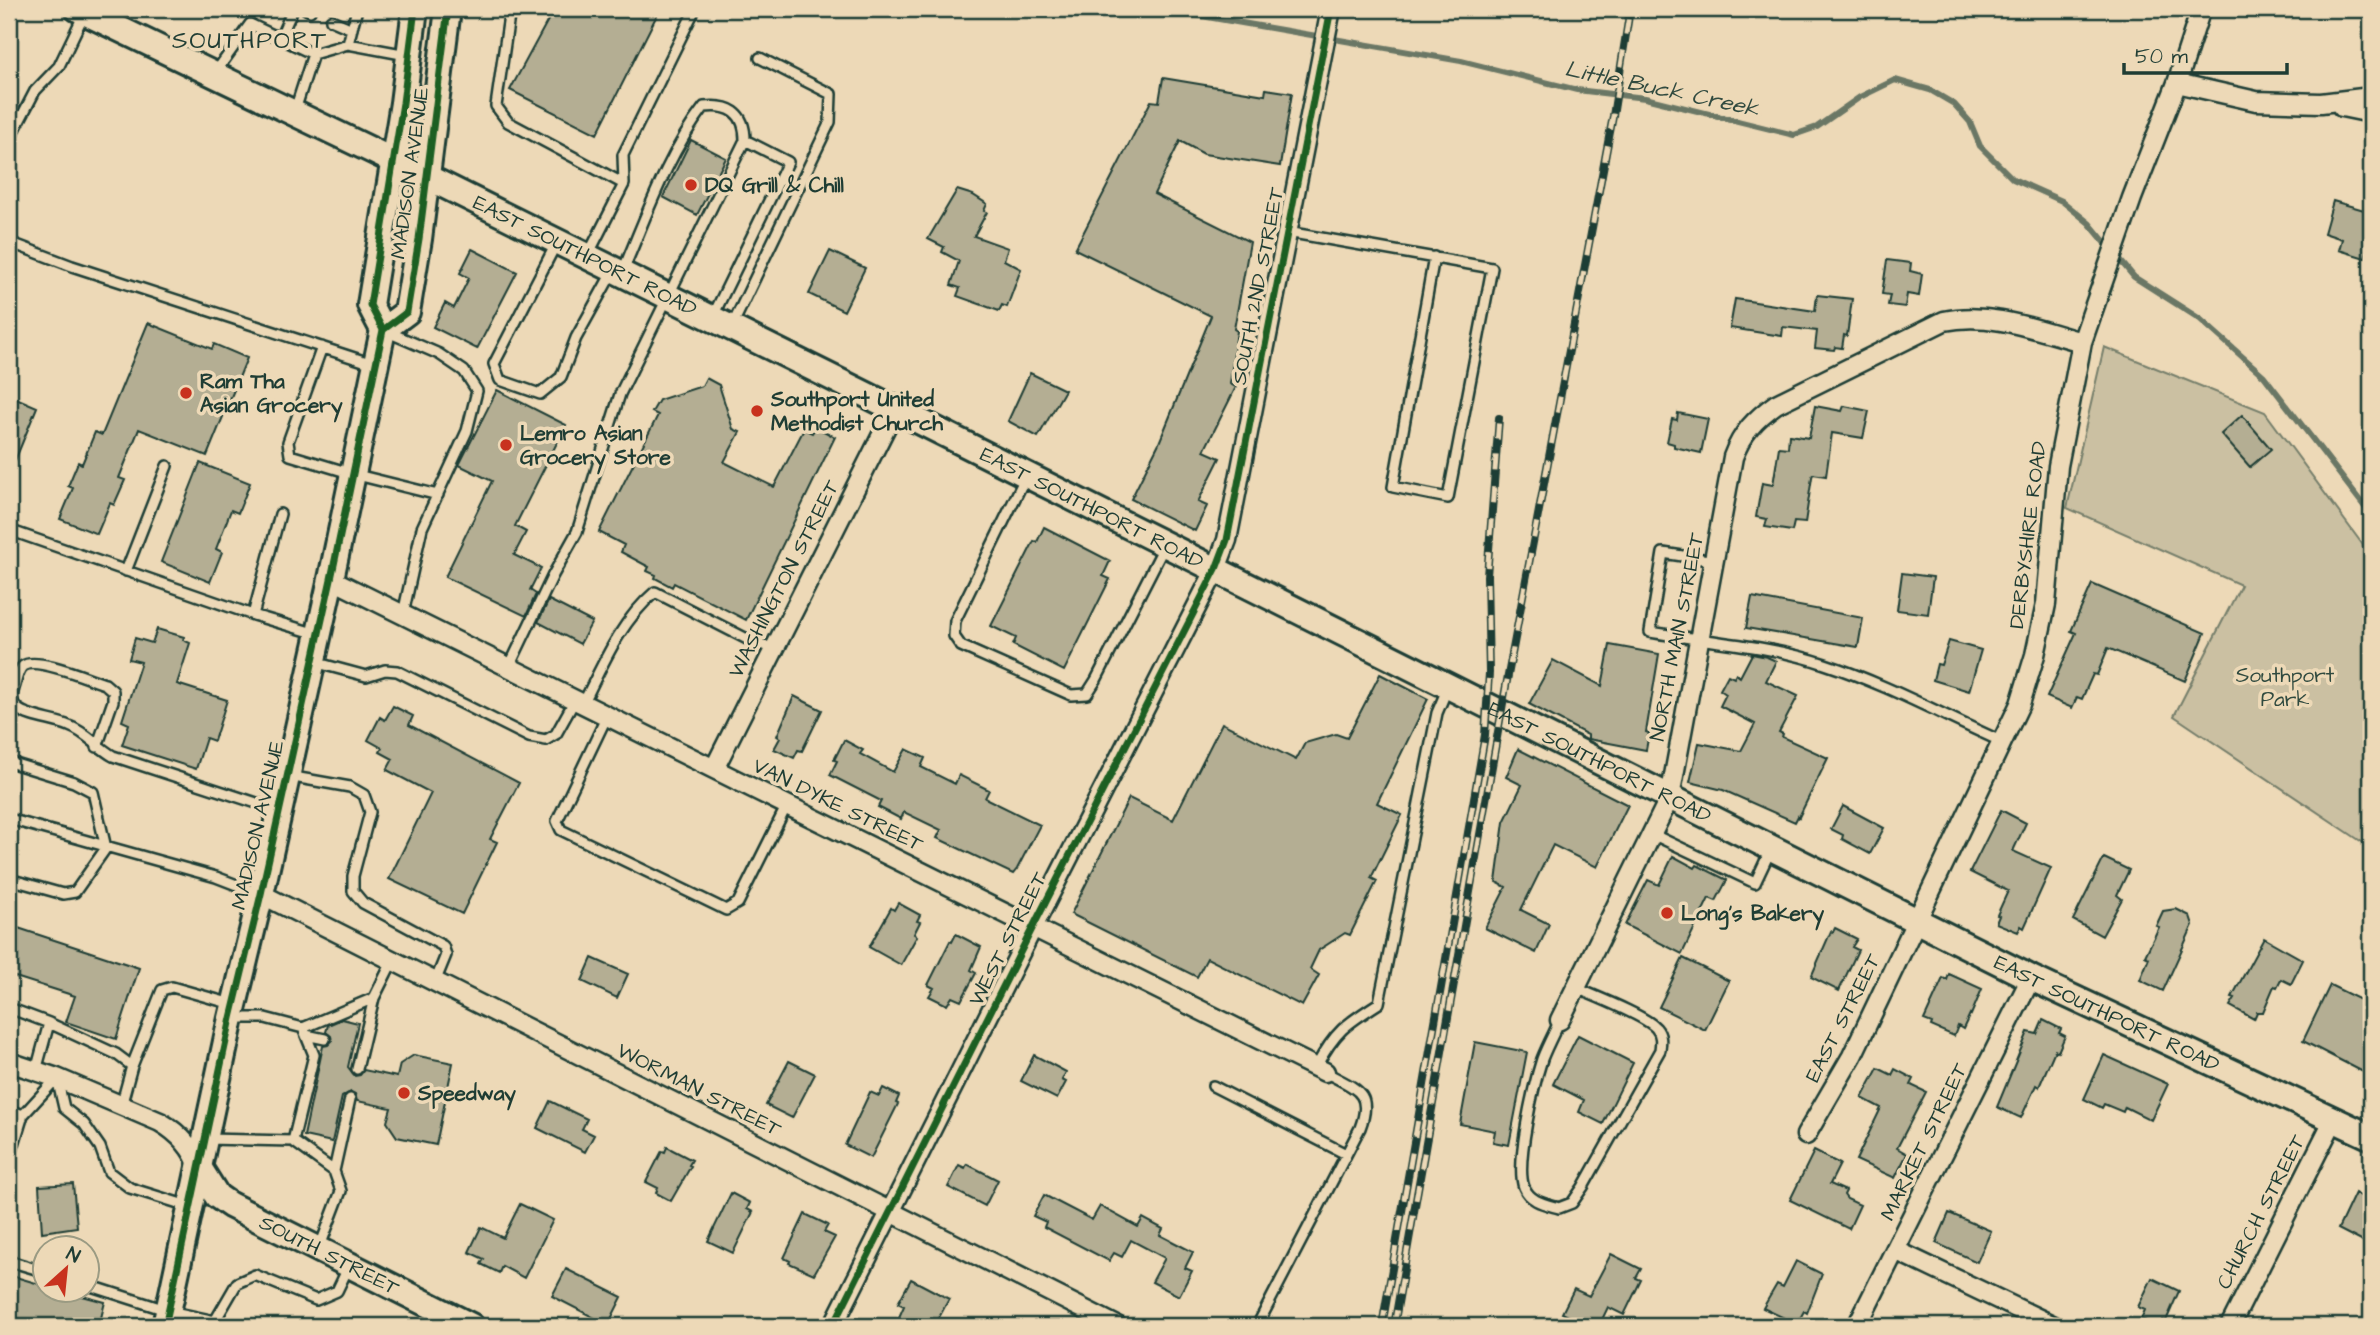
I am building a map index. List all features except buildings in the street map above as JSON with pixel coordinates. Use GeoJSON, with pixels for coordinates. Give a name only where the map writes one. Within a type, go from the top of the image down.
{"type":"FeatureCollection","features":[{"type":"Feature","properties":{"kind":"main road","name":"MADISON AVENUE"},"geometry":{"type":"LineString","coordinates":[[167,1318],[232,1012],[313,662],[383,330],[370,305],[415,9]]}},
{"type":"Feature","properties":{"kind":"main road","name":"MADISON AVENUE"},"geometry":{"type":"LineString","coordinates":[[383,330],[407,312],[448,9]]}},
{"type":"Feature","properties":{"kind":"main road","name":"EAST SOUTHPORT ROAD"},"geometry":{"type":"LineString","coordinates":[[81,10],[587,256],[2031,978],[2371,1137]]}},
{"type":"Feature","properties":{"kind":"main road","name":"SOUTH STREET"},"geometry":{"type":"LineString","coordinates":[[200,1169],[217,1196],[226,1203],[471,1326]]}},
{"type":"Feature","properties":{"kind":"street","name":"DERBYSHIRE ROAD"},"geometry":{"type":"LineString","coordinates":[[1917,920],[2020,704],[2040,636],[2048,594],[2058,466],[2082,342],[2202,9]]}},
{"type":"Feature","properties":{"kind":"street","name":"SOUTH 2ND STREET"},"geometry":{"type":"LineString","coordinates":[[1216,569],[1227,540],[1330,14]]}},
{"type":"Feature","properties":{"kind":"street"},"geometry":{"type":"LineString","coordinates":[[2177,83],[2256,101],[2321,103],[2371,97]]}},
{"type":"Feature","properties":{"kind":"street"},"geometry":{"type":"LineString","coordinates":[[2321,103],[2371,113]]}},
{"type":"Feature","properties":{"kind":"street","name":"NORTH MAIN STREET"},"geometry":{"type":"LineString","coordinates":[[1560,1020],[1670,797],[1733,457],[1740,439],[1752,423],[1763,412],[1939,323],[1973,317],[2003,321],[2082,342]]}},
{"type":"Feature","properties":{"kind":"street","name":"WASHINGTON STREET"},"geometry":{"type":"LineString","coordinates":[[714,769],[895,409]]}},
{"type":"Feature","properties":{"kind":"street","name":"WEST STREET"},"geometry":{"type":"LineString","coordinates":[[833,1326],[1216,569]]}},
{"type":"Feature","properties":{"kind":"street","name":"VAN DYKE STREET"},"geometry":{"type":"LineString","coordinates":[[331,579],[1321,1069]]}},
{"type":"Feature","properties":{"kind":"street","name":"WORMAN STREET"},"geometry":{"type":"LineString","coordinates":[[261,894],[1117,1326]]}},
{"type":"Feature","properties":{"kind":"street","name":"EAST STREET"},"geometry":{"type":"LineString","coordinates":[[1806,1135],[1852,1056],[1917,920]]}},
{"type":"Feature","properties":{"kind":"street","name":"MARKET STREET"},"geometry":{"type":"LineString","coordinates":[[1857,1326],[2031,978]]}},
{"type":"Feature","properties":{"kind":"street"},"geometry":{"type":"LineString","coordinates":[[9,1062],[57,1078],[160,1122],[189,1146],[200,1169]]}},
{"type":"Feature","properties":{"kind":"street","name":"CHURCH STREET"},"geometry":{"type":"LineString","coordinates":[[2230,1326],[2334,1119]]}},
{"type":"Feature","properties":{"kind":"street"},"geometry":{"type":"LineString","coordinates":[[1895,1250],[2054,1326]]}},
{"type":"Feature","properties":{"kind":"lane"},"geometry":{"type":"LineString","coordinates":[[280,38],[293,9]]}},
{"type":"Feature","properties":{"kind":"lane"},"geometry":{"type":"LineString","coordinates":[[348,44],[357,9]]}},
{"type":"Feature","properties":{"kind":"lane"},"geometry":{"type":"LineString","coordinates":[[510,9],[496,106],[508,122],[624,184]]}},
{"type":"Feature","properties":{"kind":"lane"},"geometry":{"type":"LineString","coordinates":[[587,256],[624,184],[623,155],[695,9]]}},
{"type":"Feature","properties":{"kind":"lane"},"geometry":{"type":"LineString","coordinates":[[9,141],[35,91],[59,66],[81,10]]}},
{"type":"Feature","properties":{"kind":"lane"},"geometry":{"type":"LineString","coordinates":[[331,20],[352,29]]}},
{"type":"Feature","properties":{"kind":"lane"},"geometry":{"type":"LineString","coordinates":[[215,75],[250,24],[313,54],[348,44],[409,56]]}},
{"type":"Feature","properties":{"kind":"lane"},"geometry":{"type":"LineString","coordinates":[[294,113],[313,54]]}},
{"type":"Feature","properties":{"kind":"lane"},"geometry":{"type":"LineString","coordinates":[[721,323],[830,122],[831,94],[760,58]]}},
{"type":"Feature","properties":{"kind":"lane"},"geometry":{"type":"LineString","coordinates":[[509,667],[577,532],[620,394],[745,140],[745,130],[737,113],[721,105],[705,107],[693,122],[618,272],[576,338],[561,377],[540,394],[500,380],[495,364],[557,242]]}},
{"type":"Feature","properties":{"kind":"lane"},"geometry":{"type":"LineString","coordinates":[[721,323],[788,162],[745,140]]}},
{"type":"Feature","properties":{"kind":"lane"},"geometry":{"type":"LineString","coordinates":[[1287,232],[1434,257],[1492,268],[1448,498],[1393,487],[1434,257]]}},
{"type":"Feature","properties":{"kind":"lane"},"geometry":{"type":"LineString","coordinates":[[9,242],[72,266],[376,365]]}},
{"type":"Feature","properties":{"kind":"lane"},"geometry":{"type":"LineString","coordinates":[[383,330],[439,354],[464,371],[477,391],[467,431],[422,528],[403,614]]}},
{"type":"Feature","properties":{"kind":"lane"},"geometry":{"type":"LineString","coordinates":[[322,347],[288,442],[290,455],[438,495]]}},
{"type":"Feature","properties":{"kind":"lane"},"geometry":{"type":"LineString","coordinates":[[126,571],[167,466]]}},
{"type":"Feature","properties":{"kind":"lane"},"geometry":{"type":"LineString","coordinates":[[1027,475],[955,621],[954,636],[961,646],[1071,695],[1087,694],[1166,544]]}},
{"type":"Feature","properties":{"kind":"lane"},"geometry":{"type":"LineString","coordinates":[[253,615],[279,514]]}},
{"type":"Feature","properties":{"kind":"lane"},"geometry":{"type":"LineString","coordinates":[[9,530],[253,615],[319,634]]}},
{"type":"Feature","properties":{"kind":"lane"},"geometry":{"type":"LineString","coordinates":[[1715,561],[1663,553],[1650,632],[1770,649],[1823,663],[1873,681],[2003,742]]}},
{"type":"Feature","properties":{"kind":"lane"},"geometry":{"type":"LineString","coordinates":[[313,662],[366,676],[385,670],[397,671],[529,737],[546,740],[556,734],[579,702],[621,630],[638,607],[655,592],[747,639],[774,649]]}},
{"type":"Feature","properties":{"kind":"lane"},"geometry":{"type":"LineString","coordinates":[[97,747],[113,701],[113,691],[105,684],[38,662],[27,663],[20,668],[11,695],[13,703],[20,711],[71,726],[85,734],[97,747],[113,756],[280,810]]}},
{"type":"Feature","properties":{"kind":"lane"},"geometry":{"type":"LineString","coordinates":[[1257,1326],[1367,1110],[1365,1100],[1353,1088],[1321,1069],[1325,1050],[1343,1026],[1379,1003],[1437,713],[1449,685]]}},
{"type":"Feature","properties":{"kind":"lane"},"geometry":{"type":"LineString","coordinates":[[607,716],[557,821],[561,830],[726,910],[738,904],[787,805]]}},
{"type":"Feature","properties":{"kind":"lane"},"geometry":{"type":"LineString","coordinates":[[9,762],[74,782],[93,792],[106,848],[75,891],[63,894],[9,878]]}},
{"type":"Feature","properties":{"kind":"lane"},"geometry":{"type":"LineString","coordinates":[[287,775],[350,787],[364,795],[370,812],[353,876],[353,891],[363,903],[443,946],[446,955],[435,982]]}},
{"type":"Feature","properties":{"kind":"lane"},"geometry":{"type":"LineString","coordinates":[[9,819],[216,877],[261,894]]}},
{"type":"Feature","properties":{"kind":"lane"},"geometry":{"type":"LineString","coordinates":[[1652,834],[1755,883],[1771,848]]}},
{"type":"Feature","properties":{"kind":"lane"},"geometry":{"type":"LineString","coordinates":[[357,1069],[358,1045],[374,998],[393,960]]}},
{"type":"Feature","properties":{"kind":"lane"},"geometry":{"type":"LineString","coordinates":[[121,1106],[132,1066],[162,990],[172,987],[232,1012],[265,1018],[325,1038]]}},
{"type":"Feature","properties":{"kind":"lane"},"geometry":{"type":"LineString","coordinates":[[1560,1020],[1537,1077],[1521,1164],[1523,1185],[1532,1198],[1559,1208],[1573,1203],[1583,1188],[1660,1050],[1662,1039],[1656,1028],[1641,1019],[1576,988]]}},
{"type":"Feature","properties":{"kind":"lane"},"geometry":{"type":"LineString","coordinates":[[304,1031],[374,998]]}},
{"type":"Feature","properties":{"kind":"lane"},"geometry":{"type":"LineString","coordinates":[[9,1008],[116,1054],[132,1066]]}},
{"type":"Feature","properties":{"kind":"lane"},"geometry":{"type":"LineString","coordinates":[[36,1071],[49,1023]]}},
{"type":"Feature","properties":{"kind":"lane"},"geometry":{"type":"LineString","coordinates":[[293,1141],[303,1120],[315,1066],[314,1055],[304,1031]]}},
{"type":"Feature","properties":{"kind":"lane"},"geometry":{"type":"LineString","coordinates":[[9,1161],[23,1115],[57,1078]]}},
{"type":"Feature","properties":{"kind":"lane"},"geometry":{"type":"LineString","coordinates":[[57,1078],[64,1108],[84,1124],[100,1147],[108,1172],[130,1188],[191,1207]]}},
{"type":"Feature","properties":{"kind":"lane"},"geometry":{"type":"LineString","coordinates":[[1213,1086],[1346,1154]]}},
{"type":"Feature","properties":{"kind":"lane"},"geometry":{"type":"LineString","coordinates":[[318,1250],[341,1191],[334,1171],[340,1126],[347,1101]]}},
{"type":"Feature","properties":{"kind":"lane"},"geometry":{"type":"LineString","coordinates":[[9,1110],[23,1115]]}},
{"type":"Feature","properties":{"kind":"lane"},"geometry":{"type":"LineString","coordinates":[[206,1139],[293,1141],[334,1171]]}},
{"type":"Feature","properties":{"kind":"lane"},"geometry":{"type":"LineString","coordinates":[[9,1261],[32,1268]]}},
{"type":"Feature","properties":{"kind":"lane"},"geometry":{"type":"LineString","coordinates":[[102,1291],[167,1318],[214,1324],[237,1283],[255,1275],[316,1300],[337,1291],[350,1266]]}},
{"type":"Feature","properties":{"kind":"green space","name":"Southport Park"},"geometry":{"type":"Polygon","coordinates":[[[2104,347],[2265,412],[2371,556],[2371,848],[2174,716],[2241,585],[2067,508],[2104,347]]]}},
{"type":"Feature","properties":{"kind":"waterway","name":"Little Buck Creek"},"geometry":{"type":"LineString","coordinates":[[1174,9],[1461,61],[1577,90],[1645,98],[1794,135],[1817,127],[1860,97],[1895,80],[1930,90],[1954,104],[1970,122],[1980,146],[2013,179],[2062,201],[2089,223],[2134,277],[2200,319],[2264,376],[2371,515]]}},
{"type":"Feature","properties":{"kind":"railway"},"geometry":{"type":"LineString","coordinates":[[1394,1326],[1506,686],[1613,116],[1630,9]]}},
{"type":"Feature","properties":{"kind":"railway"},"geometry":{"type":"LineString","coordinates":[[1382,1326],[1485,735],[1489,673],[1487,576],[1499,418]]}},
{"type":"Feature","properties":{"kind":"cycle path"},"geometry":{"type":"LineString","coordinates":[[165,1326],[231,1018],[331,579],[383,330],[370,305],[403,103],[415,9]]}},
{"type":"Feature","properties":{"kind":"cycle path"},"geometry":{"type":"LineString","coordinates":[[383,330],[407,312],[419,239],[448,9]]}},
{"type":"Feature","properties":{"kind":"cycle path"},"geometry":{"type":"LineString","coordinates":[[833,1326],[1216,569],[1227,540],[1331,9]]}},
{"type":"Feature","properties":{"kind":"place","name":"DQ Grill & Chill"},"geometry":{"type":"Point","coordinates":[691,185]}},
{"type":"Feature","properties":{"kind":"place","name":"Ram Tha Asian Grocery"},"geometry":{"type":"Point","coordinates":[186,393]}},
{"type":"Feature","properties":{"kind":"place","name":"Southport United Methodist Church"},"geometry":{"type":"Point","coordinates":[757,411]}},
{"type":"Feature","properties":{"kind":"place","name":"Lemro Asian Grocery Store"},"geometry":{"type":"Point","coordinates":[506,445]}},
{"type":"Feature","properties":{"kind":"place","name":"Long's Bakery"},"geometry":{"type":"Point","coordinates":[1667,913]}},
{"type":"Feature","properties":{"kind":"place","name":"Speedway"},"geometry":{"type":"Point","coordinates":[404,1093]}},
{"type":"Feature","properties":{"kind":"district","name":"SOUTHPORT"},"geometry":{"type":"Point","coordinates":[250,41]}}]}
